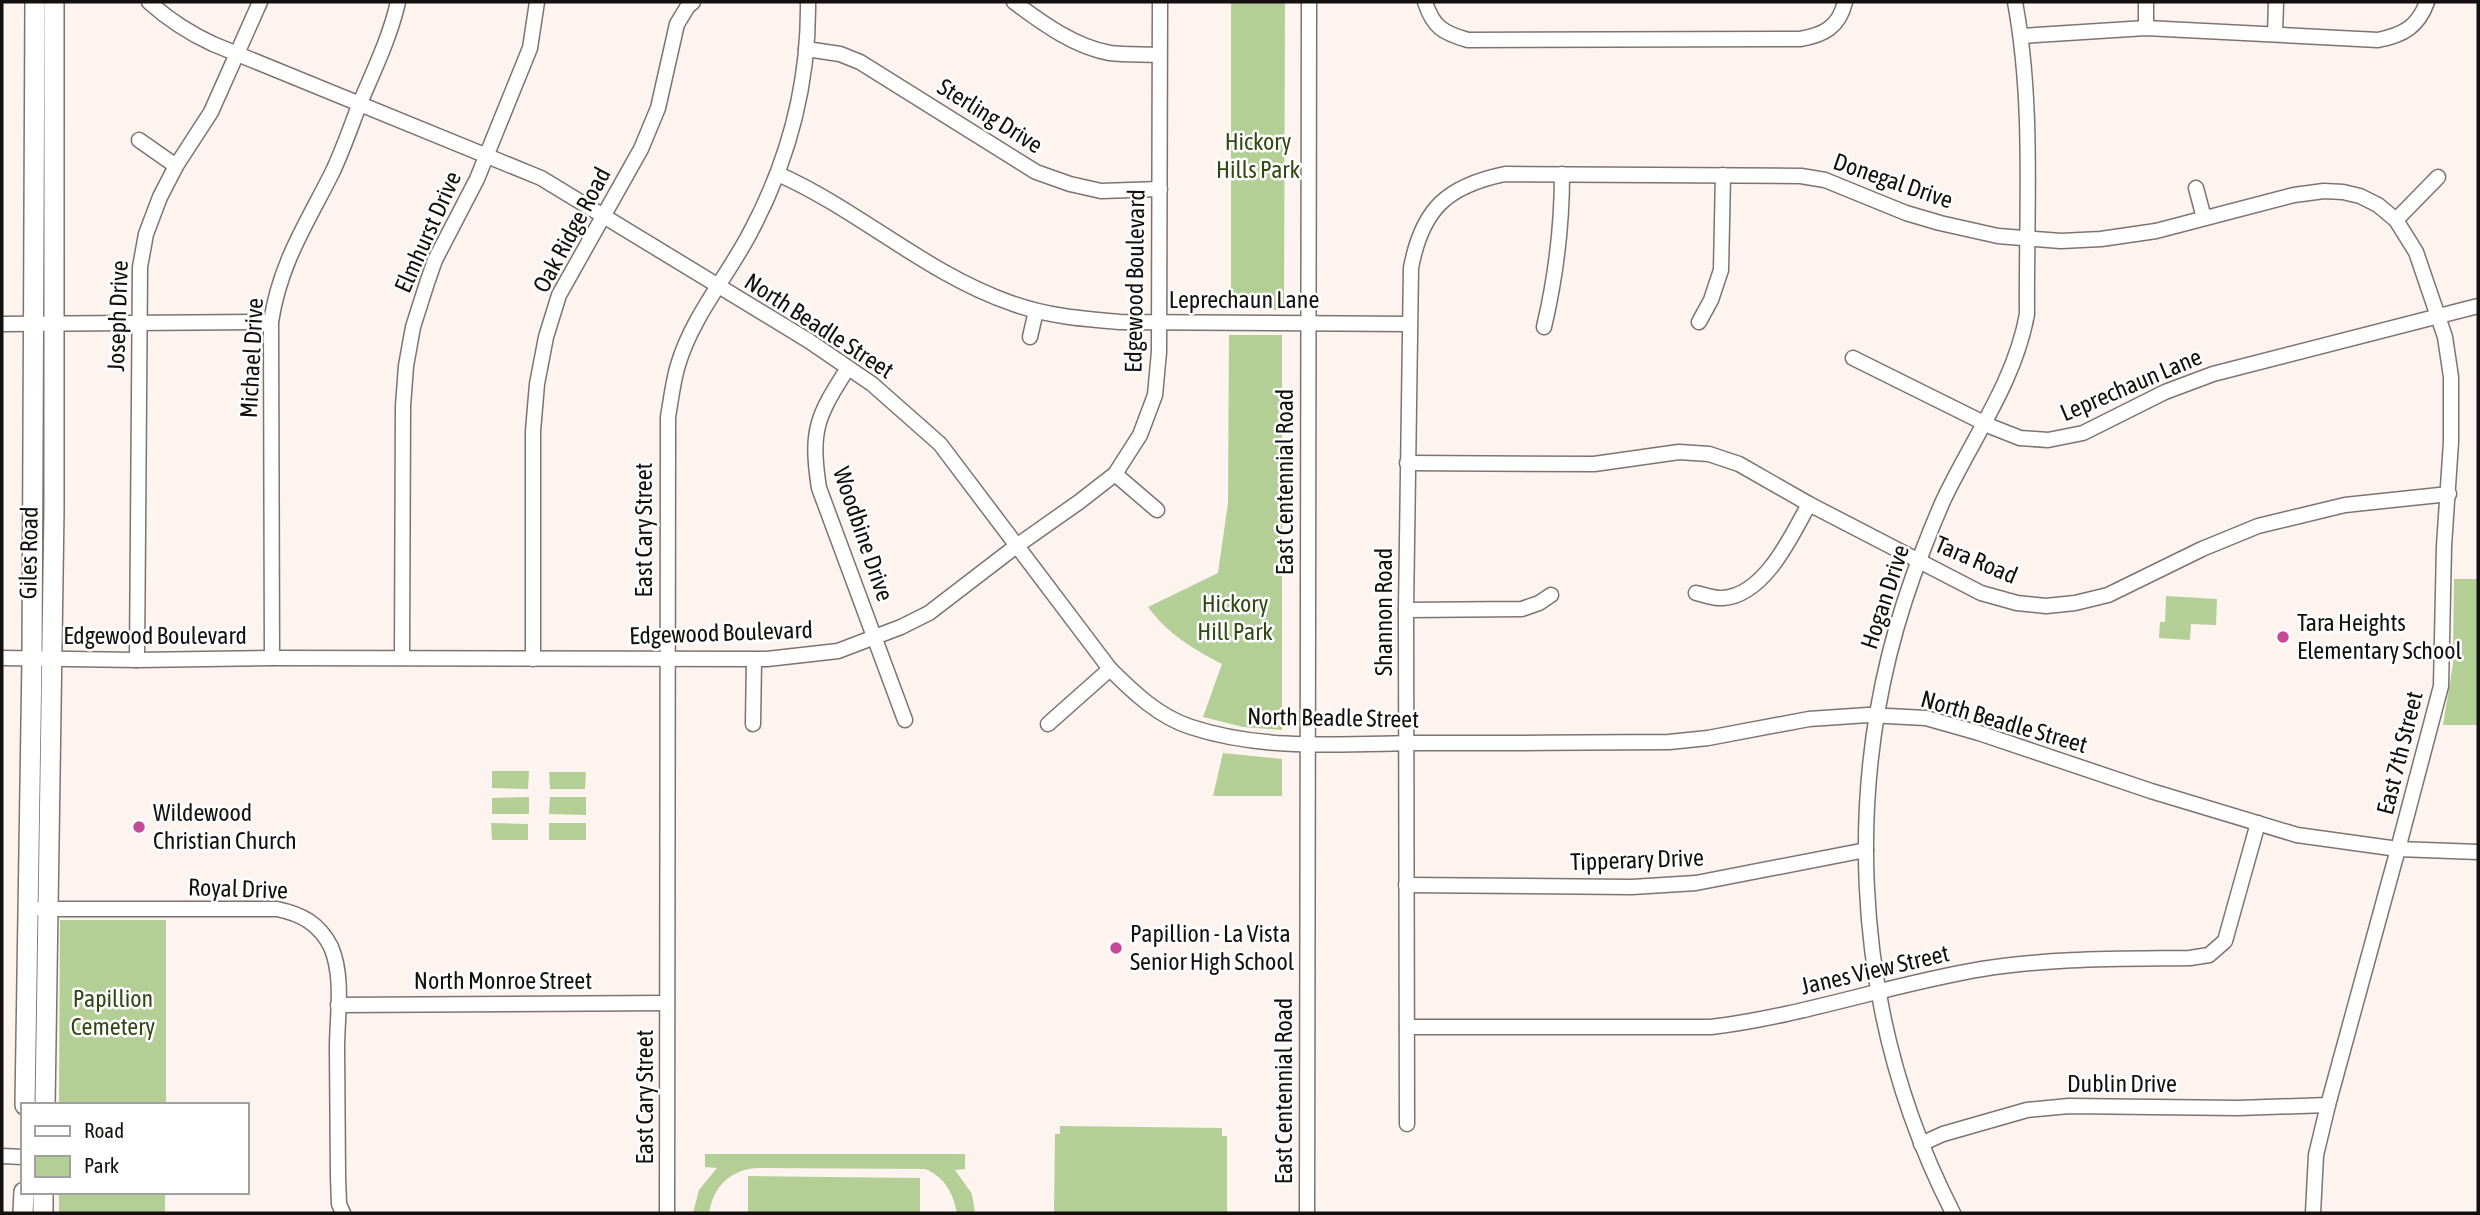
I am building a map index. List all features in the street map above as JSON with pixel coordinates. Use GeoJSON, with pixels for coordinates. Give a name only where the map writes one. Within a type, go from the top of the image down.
{"type":"FeatureCollection","features":[{"type":"Feature","properties":{"kind":"main road","name":"Giles Road"},"geometry":{"type":"LineString","coordinates":[[35,2],[52,659],[45,1103]]}},
{"type":"Feature","properties":{"kind":"main road","name":"Giles Road"},"geometry":{"type":"LineString","coordinates":[[25,1103],[32,659],[54,2]]}},
{"type":"Feature","properties":{"kind":"main road"},"geometry":{"type":"LineString","coordinates":[[23,1213],[24,1194]]}},
{"type":"Feature","properties":{"kind":"main road"},"geometry":{"type":"LineString","coordinates":[[43,1194],[43,1213]]}},
{"type":"Feature","properties":{"kind":"street","name":"North Beadle Street"},"geometry":{"type":"LineString","coordinates":[[149,2],[186,31],[237,54],[541,178],[872,384],[940,444],[1110,669],[1151,706],[1189,726],[1226,737],[1309,743],[1669,742],[1708,738],[1809,719],[1876,715],[1926,718],[2297,835],[2398,849],[2478,852]]}},
{"type":"Feature","properties":{"kind":"street","name":"Joseph Drive"},"geometry":{"type":"LineString","coordinates":[[137,660],[138,321],[140,267],[146,234],[160,197],[176,166],[211,112],[260,2]]}},
{"type":"Feature","properties":{"kind":"street","name":"Michael Drive"},"geometry":{"type":"LineString","coordinates":[[272,658],[271,322],[274,300],[294,244],[333,171],[385,44],[398,2]]}},
{"type":"Feature","properties":{"kind":"street","name":"Elmhurst Drive"},"geometry":{"type":"LineString","coordinates":[[402,658],[403,407],[406,366],[413,327],[435,260],[477,179],[530,48],[537,2]]}},
{"type":"Feature","properties":{"kind":"street","name":"Oak Ridge Road"},"geometry":{"type":"LineString","coordinates":[[533,659],[533,430],[537,384],[546,337],[559,295],[641,149],[657,108],[677,24],[688,5],[693,2]]}},
{"type":"Feature","properties":{"kind":"street","name":"East Cary Street"},"geometry":{"type":"LineString","coordinates":[[667,1213],[668,417],[678,364],[693,328],[749,235],[778,174],[792,131],[806,49],[808,2]]}},
{"type":"Feature","properties":{"kind":"street"},"geometry":{"type":"LineString","coordinates":[[1014,2],[1085,47],[1111,53],[1159,55]]}},
{"type":"Feature","properties":{"kind":"street","name":"Edgewood Boulevard"},"geometry":{"type":"LineString","coordinates":[[2,658],[754,660],[838,651],[875,638],[929,613],[1115,474],[1140,435],[1155,395],[1160,323],[1160,2]]}},
{"type":"Feature","properties":{"kind":"street","name":"East Centennial Road"},"geometry":{"type":"LineString","coordinates":[[1307,1213],[1309,2]]}},
{"type":"Feature","properties":{"kind":"street"},"geometry":{"type":"LineString","coordinates":[[1425,2],[1431,20],[1447,34],[1468,40],[1606,41],[1800,39],[1820,36],[1833,27],[1845,2]]}},
{"type":"Feature","properties":{"kind":"street","name":"Hogan Drive"},"geometry":{"type":"LineString","coordinates":[[1953,1213],[1921,1144],[1886,1036],[1868,928],[1866,804],[1876,715],[1892,639],[1943,501],[2010,372],[2022,339],[2027,314],[2026,105],[2021,36],[2015,2]]}},
{"type":"Feature","properties":{"kind":"street"},"geometry":{"type":"LineString","coordinates":[[2146,2],[2146,28]]}},
{"type":"Feature","properties":{"kind":"street"},"geometry":{"type":"LineString","coordinates":[[2275,34],[2276,2]]}},
{"type":"Feature","properties":{"kind":"street"},"geometry":{"type":"LineString","coordinates":[[2021,36],[2146,28],[2378,40],[2396,37],[2411,27],[2425,8]]}},
{"type":"Feature","properties":{"kind":"street","name":"Sterling Drive"},"geometry":{"type":"LineString","coordinates":[[806,49],[840,54],[860,62],[1036,172],[1101,191],[1160,190]]}},
{"type":"Feature","properties":{"kind":"street"},"geometry":{"type":"LineString","coordinates":[[139,140],[176,166]]}},
{"type":"Feature","properties":{"kind":"street","name":"Leprechaun Lane"},"geometry":{"type":"LineString","coordinates":[[778,174],[828,199],[932,265],[978,290],[1036,311],[1076,319],[1160,323],[1409,324]]}},
{"type":"Feature","properties":{"kind":"street","name":"Donegal Drive"},"geometry":{"type":"LineString","coordinates":[[1411,268],[1415,245],[1426,222],[1441,202],[1476,180],[1505,174],[1801,176],[1825,180],[1906,213],[1940,223],[1985,233],[2061,241],[2101,239],[2156,231],[2282,198],[2324,191],[2360,196],[2378,205],[2396,219]]}},
{"type":"Feature","properties":{"kind":"street"},"geometry":{"type":"LineString","coordinates":[[1544,327],[1555,281],[1562,224],[1562,174]]}},
{"type":"Feature","properties":{"kind":"street"},"geometry":{"type":"LineString","coordinates":[[1699,322],[1711,300],[1721,270],[1723,175]]}},
{"type":"Feature","properties":{"kind":"street"},"geometry":{"type":"LineString","coordinates":[[2396,219],[2438,177]]}},
{"type":"Feature","properties":{"kind":"street"},"geometry":{"type":"LineString","coordinates":[[2196,188],[2204,218]]}},
{"type":"Feature","properties":{"kind":"street","name":"East 7th Street"},"geometry":{"type":"LineString","coordinates":[[2314,1213],[2316,1155],[2328,1105],[2441,685],[2451,377],[2445,337],[2438,314],[2416,252],[2396,219]]}},
{"type":"Feature","properties":{"kind":"street","name":"Shannon Road"},"geometry":{"type":"LineString","coordinates":[[1407,1124],[1406,610],[1411,268]]}},
{"type":"Feature","properties":{"kind":"street","name":"Leprechaun Lane"},"geometry":{"type":"LineString","coordinates":[[1853,358],[2012,436],[2030,439],[2067,438],[2090,430],[2165,392],[2213,374],[2438,314],[2478,306]]}},
{"type":"Feature","properties":{"kind":"street"},"geometry":{"type":"LineString","coordinates":[[1030,337],[1036,311]]}},
{"type":"Feature","properties":{"kind":"street"},"geometry":{"type":"LineString","coordinates":[[2,324],[271,322]]}},
{"type":"Feature","properties":{"kind":"street","name":"Woodbine Drive"},"geometry":{"type":"LineString","coordinates":[[848,368],[828,400],[816,428],[815,461],[819,488],[905,720]]}},
{"type":"Feature","properties":{"kind":"street","name":"Tara Road"},"geometry":{"type":"LineString","coordinates":[[1407,463],[1594,464],[1679,452],[1709,454],[1740,464],[1959,582],[1999,599],[2031,605],[2063,605],[2108,595],[2202,549],[2258,526],[2345,505],[2449,494]]}},
{"type":"Feature","properties":{"kind":"street"},"geometry":{"type":"LineString","coordinates":[[1115,474],[1157,510]]}},
{"type":"Feature","properties":{"kind":"street"},"geometry":{"type":"LineString","coordinates":[[1696,593],[1727,598],[1759,580],[1782,553],[1809,503]]}},
{"type":"Feature","properties":{"kind":"street"},"geometry":{"type":"LineString","coordinates":[[1406,610],[1522,609],[1551,595]]}},
{"type":"Feature","properties":{"kind":"street"},"geometry":{"type":"LineString","coordinates":[[753,724],[754,660]]}},
{"type":"Feature","properties":{"kind":"street"},"geometry":{"type":"LineString","coordinates":[[1048,724],[1110,669]]}},
{"type":"Feature","properties":{"kind":"street","name":"Janes View Street"},"geometry":{"type":"LineString","coordinates":[[1407,1027],[1711,1027],[1751,1022],[1980,969],[2038,961],[2190,958],[2209,955],[2225,942],[2258,823]]}},
{"type":"Feature","properties":{"kind":"street","name":"Tipperary Drive"},"geometry":{"type":"LineString","coordinates":[[1406,885],[1632,887],[1696,883],[1866,850]]}},
{"type":"Feature","properties":{"kind":"street","name":"Royal Drive"},"geometry":{"type":"LineString","coordinates":[[28,909],[277,909],[295,913],[315,924],[331,948],[336,964],[338,1177],[342,1213]]}},
{"type":"Feature","properties":{"kind":"street","name":"North Monroe Street"},"geometry":{"type":"LineString","coordinates":[[338,1005],[667,1003]]}},
{"type":"Feature","properties":{"kind":"street","name":"Dublin Drive"},"geometry":{"type":"LineString","coordinates":[[1921,1144],[1943,1134],[2027,1110],[2113,1105],[2238,1108],[2328,1105]]}},
{"type":"Feature","properties":{"kind":"street"},"geometry":{"type":"LineString","coordinates":[[2,1156],[21,1157]]}},
{"type":"Feature","properties":{"kind":"green space","name":"Hickory Hills Park"},"geometry":{"type":"Polygon","coordinates":[[[1231,2],[1285,2],[1284,310],[1231,309],[1231,2]]]}},
{"type":"Feature","properties":{"kind":"green space","name":"Hickory Hill Park"},"geometry":{"type":"Polygon","coordinates":[[[1229,335],[1282,335],[1282,730],[1243,727],[1203,717],[1222,664],[1182,640],[1148,607],[1218,573],[1228,503],[1229,335]]]}},
{"type":"Feature","properties":{"kind":"green space"},"geometry":{"type":"Polygon","coordinates":[[[2454,579],[2478,579],[2478,725],[2443,725],[2453,664],[2454,579]]]}},
{"type":"Feature","properties":{"kind":"green space"},"geometry":{"type":"Polygon","coordinates":[[[2166,596],[2217,599],[2216,625],[2191,624],[2190,640],[2159,638],[2160,622],[2165,622],[2166,596]]]}},
{"type":"Feature","properties":{"kind":"green space"},"geometry":{"type":"Polygon","coordinates":[[[1223,753],[1282,759],[1282,796],[1213,796],[1223,753]]]}},
{"type":"Feature","properties":{"kind":"green space"},"geometry":{"type":"Polygon","coordinates":[[[492,771],[529,771],[528,789],[492,788],[492,771]]]}},
{"type":"Feature","properties":{"kind":"green space"},"geometry":{"type":"Polygon","coordinates":[[[549,772],[586,772],[585,789],[550,789],[549,772]]]}},
{"type":"Feature","properties":{"kind":"green space"},"geometry":{"type":"Polygon","coordinates":[[[529,797],[529,814],[492,814],[492,798],[529,797]]]}},
{"type":"Feature","properties":{"kind":"green space"},"geometry":{"type":"Polygon","coordinates":[[[550,797],[586,797],[586,815],[549,814],[550,797]]]}},
{"type":"Feature","properties":{"kind":"green space"},"geometry":{"type":"Polygon","coordinates":[[[491,823],[528,824],[528,840],[492,840],[491,823]]]}},
{"type":"Feature","properties":{"kind":"green space"},"geometry":{"type":"Polygon","coordinates":[[[549,823],[586,823],[586,840],[549,840],[549,823]]]}},
{"type":"Feature","properties":{"kind":"green space","name":"Papillion Cemetery"},"geometry":{"type":"Polygon","coordinates":[[[60,920],[166,920],[166,1103],[59,1103],[60,920]]]}},
{"type":"Feature","properties":{"kind":"green space"},"geometry":{"type":"Polygon","coordinates":[[[1060,1126],[1222,1128],[1222,1136],[1227,1136],[1227,1213],[1054,1213],[1055,1134],[1060,1134],[1060,1126]]]}},
{"type":"Feature","properties":{"kind":"green space"},"geometry":{"type":"Polygon","coordinates":[[[705,1154],[965,1154],[965,1169],[955,1170],[972,1194],[975,1213],[957,1213],[947,1186],[938,1176],[925,1169],[759,1168],[732,1175],[715,1194],[709,1213],[693,1213],[699,1190],[717,1168],[705,1167],[705,1154]]]}},
{"type":"Feature","properties":{"kind":"green space"},"geometry":{"type":"Polygon","coordinates":[[[748,1176],[920,1178],[920,1213],[748,1213],[748,1176]]]}},
{"type":"Feature","properties":{"kind":"green space"},"geometry":{"type":"Polygon","coordinates":[[[59,1194],[165,1194],[165,1213],[59,1213],[59,1194]]]}},
{"type":"Feature","properties":{"kind":"place","name":"Tara Heights Elementary School"},"geometry":{"type":"Point","coordinates":[2283,637]}},
{"type":"Feature","properties":{"kind":"place","name":"Wildewood Christian Church"},"geometry":{"type":"Point","coordinates":[139,827]}},
{"type":"Feature","properties":{"kind":"place","name":"Papillion - La Vista Senior High School"},"geometry":{"type":"Point","coordinates":[1116,948]}}]}
